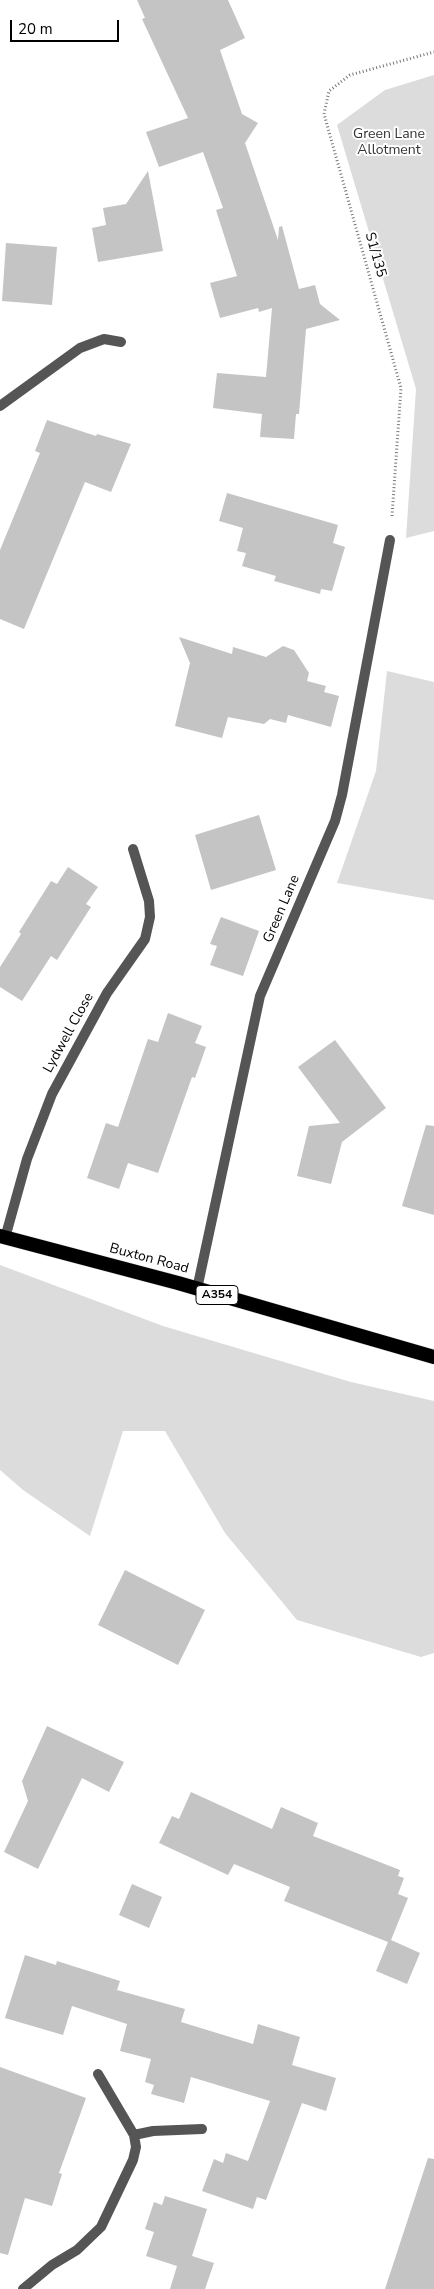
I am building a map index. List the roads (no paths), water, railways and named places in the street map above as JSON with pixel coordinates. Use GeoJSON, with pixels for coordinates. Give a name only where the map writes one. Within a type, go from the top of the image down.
{"type":"FeatureCollection","features":[{"type":"Feature","properties":{"kind":"highway","name":"Buxton Road"},"geometry":{"type":"LineString","coordinates":[[3,1237],[197,1289],[434,1357]]}},
{"type":"Feature","properties":{"kind":"street"},"geometry":{"type":"LineString","coordinates":[[0,406],[80,348],[104,339],[121,342]]}},
{"type":"Feature","properties":{"kind":"street","name":"Green Lane"},"geometry":{"type":"LineString","coordinates":[[197,1289],[260,996],[335,822],[342,795],[390,540]]}},
{"type":"Feature","properties":{"kind":"street","name":"Lydwell Close"},"geometry":{"type":"LineString","coordinates":[[3,1237],[27,1160],[52,1094],[107,993],[145,939],[150,917],[149,900],[132,849]]}},
{"type":"Feature","properties":{"kind":"street"},"geometry":{"type":"LineString","coordinates":[[23,2289],[52,2264],[78,2250],[101,2227],[133,2160],[136,2147],[134,2135],[98,2074]]}},
{"type":"Feature","properties":{"kind":"street"},"geometry":{"type":"LineString","coordinates":[[134,2135],[153,2131],[202,2129]]}},
{"type":"Feature","properties":{"kind":"park label","name":"Green Lane Allotment"},"geometry":{"type":"Point","coordinates":[389,144]}}]}
